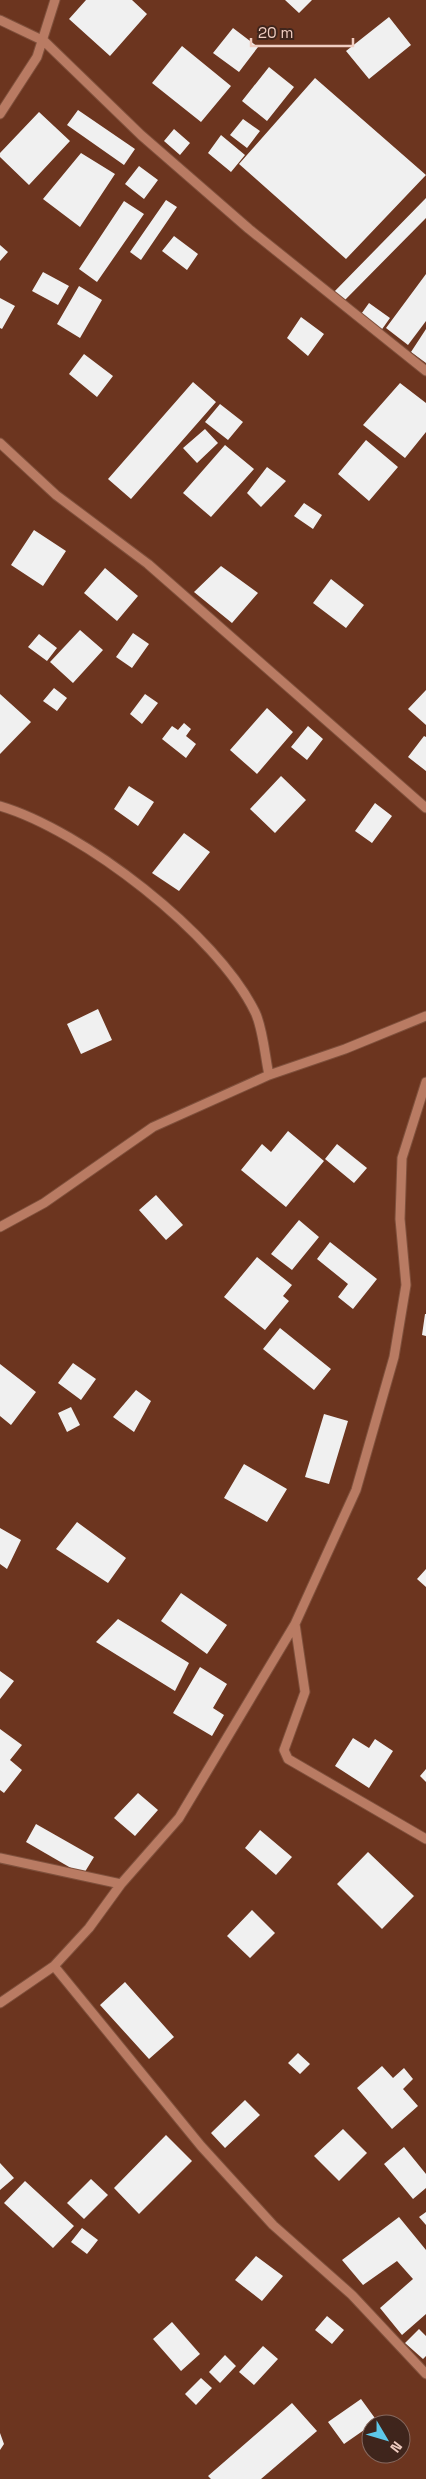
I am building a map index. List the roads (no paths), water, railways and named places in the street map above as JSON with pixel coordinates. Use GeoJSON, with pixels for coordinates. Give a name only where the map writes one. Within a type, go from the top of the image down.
{"type":"FeatureCollection","features":[{"type":"Feature","properties":{"kind":"street"},"geometry":{"type":"LineString","coordinates":[[0,114],[44,41],[55,0]]}},
{"type":"Feature","properties":{"kind":"street"},"geometry":{"type":"LineString","coordinates":[[0,20],[44,41],[141,135],[227,210],[426,371]]}},
{"type":"Feature","properties":{"kind":"street"},"geometry":{"type":"LineString","coordinates":[[0,443],[56,495],[155,570],[426,808]]}},
{"type":"Feature","properties":{"kind":"street"},"geometry":{"type":"LineString","coordinates":[[0,806],[23,813],[88,850],[147,890],[195,934],[233,977],[256,1013],[269,1075]]}},
{"type":"Feature","properties":{"kind":"street"},"geometry":{"type":"LineString","coordinates":[[0,1226],[44,1203],[153,1127],[269,1075],[345,1049],[426,1016]]}},
{"type":"Feature","properties":{"kind":"street"},"geometry":{"type":"LineString","coordinates":[[0,2003],[54,1966],[89,1928],[121,1884],[179,1818],[295,1624],[356,1490],[394,1357],[406,1285],[400,1219],[402,1158],[426,1082]]}},
{"type":"Feature","properties":{"kind":"street"},"geometry":{"type":"LineString","coordinates":[[295,1624],[305,1692],[284,1750],[288,1759],[425,1835]]}},
{"type":"Feature","properties":{"kind":"street"},"geometry":{"type":"LineString","coordinates":[[0,1858],[121,1884]]}},
{"type":"Feature","properties":{"kind":"street"},"geometry":{"type":"LineString","coordinates":[[54,1966],[195,2138],[267,2218],[352,2294],[426,2374]]}}]}
